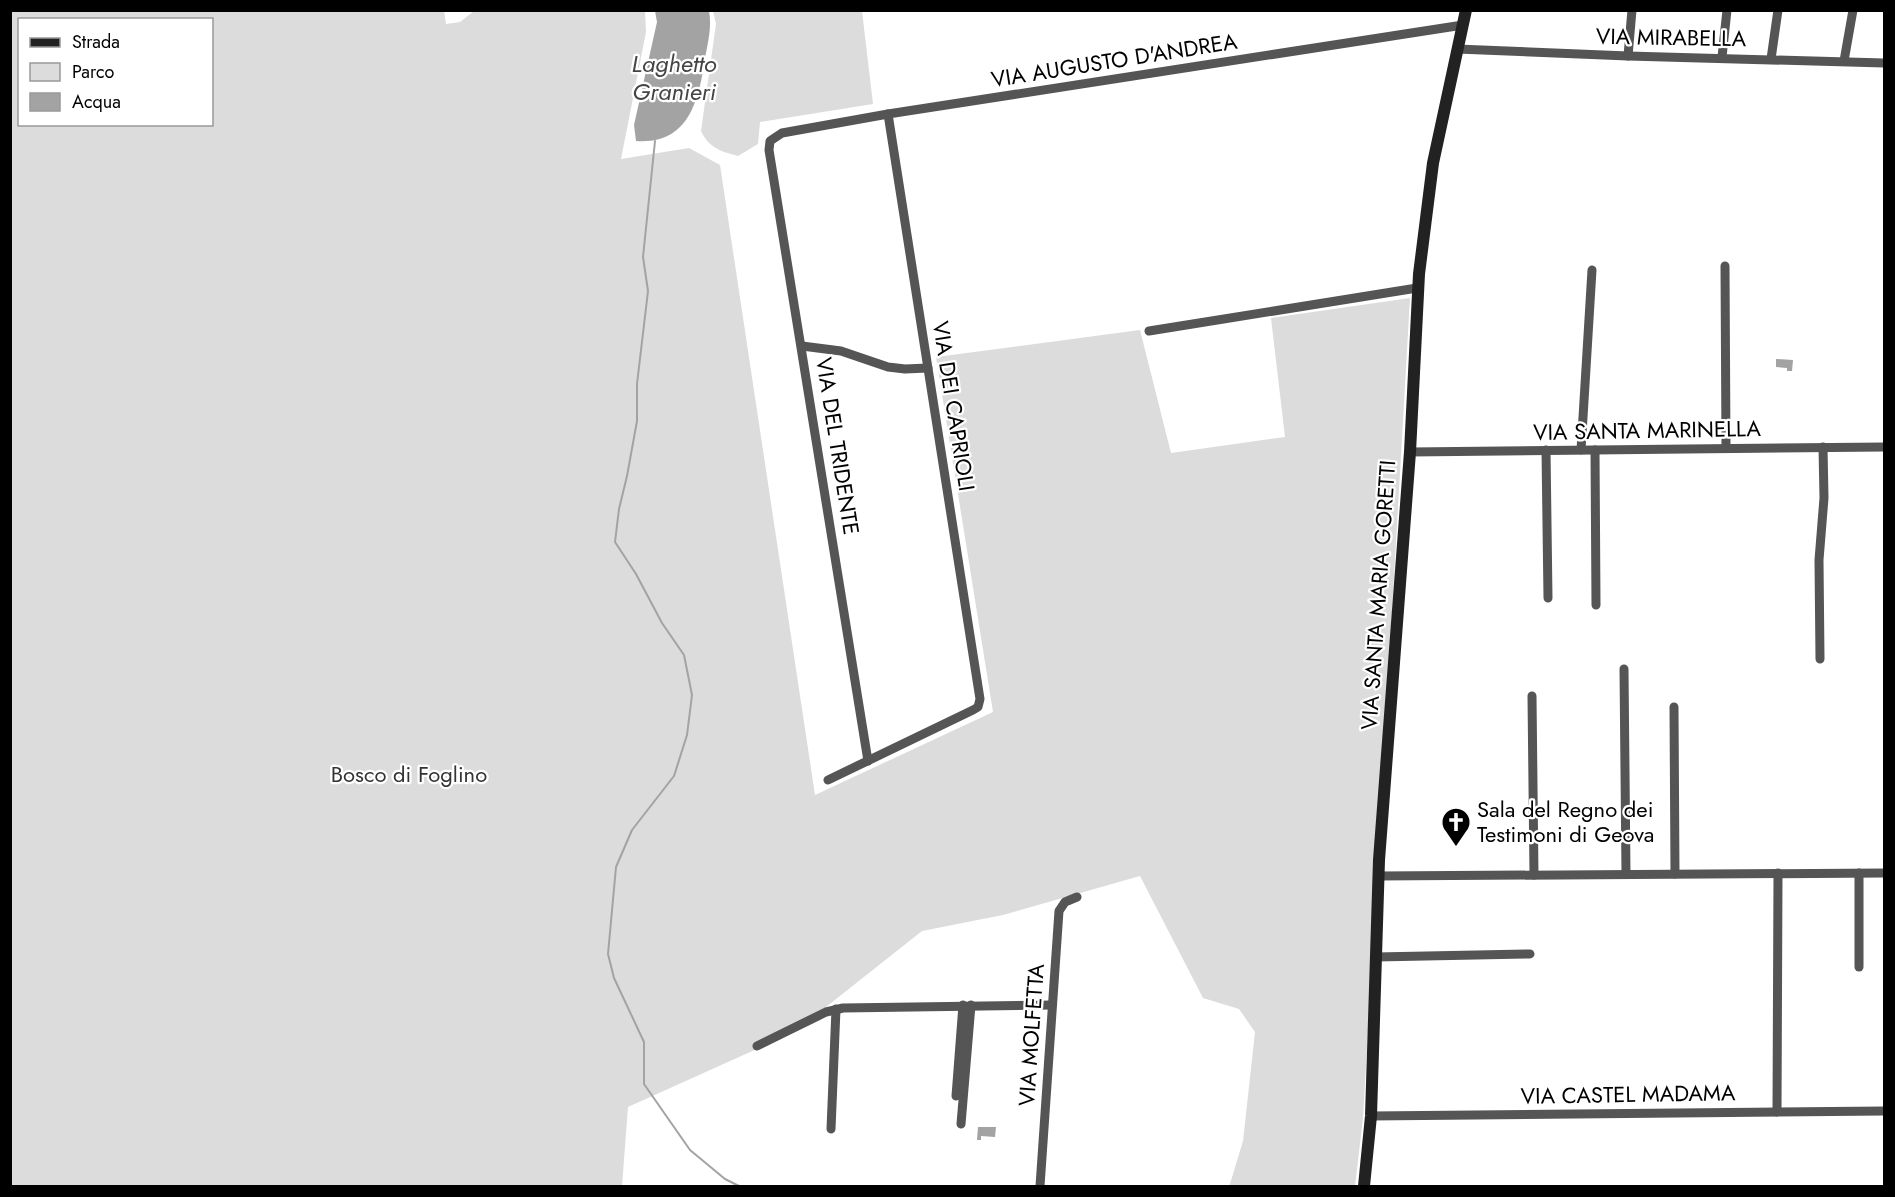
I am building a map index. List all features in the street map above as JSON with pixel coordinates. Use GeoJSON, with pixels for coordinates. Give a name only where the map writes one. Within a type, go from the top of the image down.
{"type":"FeatureCollection","features":[{"type":"Feature","properties":{"kind":"main road","name":"VIA SANTA MARIA GORETTI"},"geometry":{"type":"LineString","coordinates":[[1364,1186],[1371,1116],[1378,876],[1410,452],[1418,288],[1428,190],[1467,10]]}},
{"type":"Feature","properties":{"kind":"street"},"geometry":{"type":"LineString","coordinates":[[1628,56],[1632,10]]}},
{"type":"Feature","properties":{"kind":"street"},"geometry":{"type":"LineString","coordinates":[[1722,57],[1727,10]]}},
{"type":"Feature","properties":{"kind":"street"},"geometry":{"type":"LineString","coordinates":[[1772,59],[1778,10]]}},
{"type":"Feature","properties":{"kind":"street"},"geometry":{"type":"LineString","coordinates":[[1844,61],[1853,10]]}},
{"type":"Feature","properties":{"kind":"street","name":"VIA AUGUSTO D'ANDREA"},"geometry":{"type":"LineString","coordinates":[[772,138],[784,132],[888,114],[1463,25]]}},
{"type":"Feature","properties":{"kind":"street","name":"VIA MIRABELLA"},"geometry":{"type":"LineString","coordinates":[[1457,49],[1884,63]]}},
{"type":"Feature","properties":{"kind":"street","name":"VIA DEI CAPRIOLI"},"geometry":{"type":"LineString","coordinates":[[868,761],[973,710],[979,704],[888,114]]}},
{"type":"Feature","properties":{"kind":"street","name":"VIA DEL TRIDENTE"},"geometry":{"type":"LineString","coordinates":[[772,138],[769,148],[868,761]]}},
{"type":"Feature","properties":{"kind":"street"},"geometry":{"type":"LineString","coordinates":[[1725,266],[1726,448]]}},
{"type":"Feature","properties":{"kind":"street"},"geometry":{"type":"LineString","coordinates":[[1581,450],[1592,270]]}},
{"type":"Feature","properties":{"kind":"street"},"geometry":{"type":"LineString","coordinates":[[1149,331],[1418,288]]}},
{"type":"Feature","properties":{"kind":"street"},"geometry":{"type":"LineString","coordinates":[[802,346],[842,351],[888,368],[928,368]]}},
{"type":"Feature","properties":{"kind":"street"},"geometry":{"type":"LineString","coordinates":[[1820,659],[1819,560],[1824,498],[1823,447]]}},
{"type":"Feature","properties":{"kind":"street","name":"VIA SANTA MARINELLA"},"geometry":{"type":"LineString","coordinates":[[1410,452],[1884,447]]}},
{"type":"Feature","properties":{"kind":"street"},"geometry":{"type":"LineString","coordinates":[[1546,450],[1548,598]]}},
{"type":"Feature","properties":{"kind":"street"},"geometry":{"type":"LineString","coordinates":[[1595,450],[1596,605]]}},
{"type":"Feature","properties":{"kind":"street"},"geometry":{"type":"LineString","coordinates":[[1624,669],[1626,874]]}},
{"type":"Feature","properties":{"kind":"street"},"geometry":{"type":"LineString","coordinates":[[1532,696],[1534,875]]}},
{"type":"Feature","properties":{"kind":"street"},"geometry":{"type":"LineString","coordinates":[[1674,707],[1675,874]]}},
{"type":"Feature","properties":{"kind":"street"},"geometry":{"type":"LineString","coordinates":[[828,780],[868,761]]}},
{"type":"Feature","properties":{"kind":"street"},"geometry":{"type":"LineString","coordinates":[[1777,1112],[1778,873]]}},
{"type":"Feature","properties":{"kind":"street"},"geometry":{"type":"LineString","coordinates":[[1859,873],[1859,967]]}},
{"type":"Feature","properties":{"kind":"street"},"geometry":{"type":"LineString","coordinates":[[1378,876],[1884,873]]}},
{"type":"Feature","properties":{"kind":"street","name":"VIA MOLFETTA"},"geometry":{"type":"LineString","coordinates":[[1040,1186],[1060,909],[1065,902],[1077,897]]}},
{"type":"Feature","properties":{"kind":"street"},"geometry":{"type":"LineString","coordinates":[[1376,957],[1530,954]]}},
{"type":"Feature","properties":{"kind":"street"},"geometry":{"type":"LineString","coordinates":[[956,1096],[967,1005]]}},
{"type":"Feature","properties":{"kind":"street"},"geometry":{"type":"LineString","coordinates":[[961,1124],[967,1005]]}},
{"type":"Feature","properties":{"kind":"street"},"geometry":{"type":"LineString","coordinates":[[757,1046],[836,1009],[1052,1005]]}},
{"type":"Feature","properties":{"kind":"street"},"geometry":{"type":"LineString","coordinates":[[831,1129],[836,1009]]}},
{"type":"Feature","properties":{"kind":"street","name":"VIA CASTEL MADAMA"},"geometry":{"type":"LineString","coordinates":[[1371,1116],[1884,1112]]}},
{"type":"Feature","properties":{"kind":"green space","name":"Bosco di Foglino"},"geometry":{"type":"Polygon","coordinates":[[[444,10],[446,24],[460,22],[474,11],[645,11],[646,32],[621,159],[689,148],[720,165],[815,795],[993,712],[936,357],[1140,330],[1171,453],[1285,437],[1271,318],[1410,298],[1363,1118],[1355,1186],[1228,1186],[1243,1141],[1255,1032],[1239,1009],[1203,998],[1140,876],[1003,915],[922,931],[826,1007],[821,1020],[628,1107],[622,1186],[11,1186],[10,11],[444,10]]]}},
{"type":"Feature","properties":{"kind":"green space"},"geometry":{"type":"Polygon","coordinates":[[[713,11],[862,11],[873,104],[760,122],[758,144],[738,156],[716,148],[701,131],[716,24],[713,11]]]}},
{"type":"Feature","properties":{"kind":"water","name":"Laghetto Granieri"},"geometry":{"type":"Polygon","coordinates":[[[655,11],[709,11],[709,34],[699,89],[688,117],[680,128],[668,136],[636,141],[634,125],[657,22],[655,11]]]}},
{"type":"Feature","properties":{"kind":"water"},"geometry":{"type":"Polygon","coordinates":[[[1776,359],[1793,360],[1792,371],[1776,367],[1776,359]]]}},
{"type":"Feature","properties":{"kind":"water"},"geometry":{"type":"Polygon","coordinates":[[[978,1127],[996,1127],[995,1137],[981,1136],[981,1140],[977,1140],[978,1127]]]}},
{"type":"Feature","properties":{"kind":"waterway"},"geometry":{"type":"LineString","coordinates":[[655,141],[643,257],[648,291],[637,384],[637,421],[619,509],[615,542],[636,574],[662,623],[684,655],[692,695],[687,735],[674,776],[632,830],[616,867],[608,954],[614,978],[644,1042],[644,1084],[690,1150],[725,1179],[739,1186]]}},
{"type":"Feature","properties":{"kind":"place","name":"Sala del Regno dei Testimoni di Geova"},"geometry":{"type":"Point","coordinates":[1456,848]}}]}
